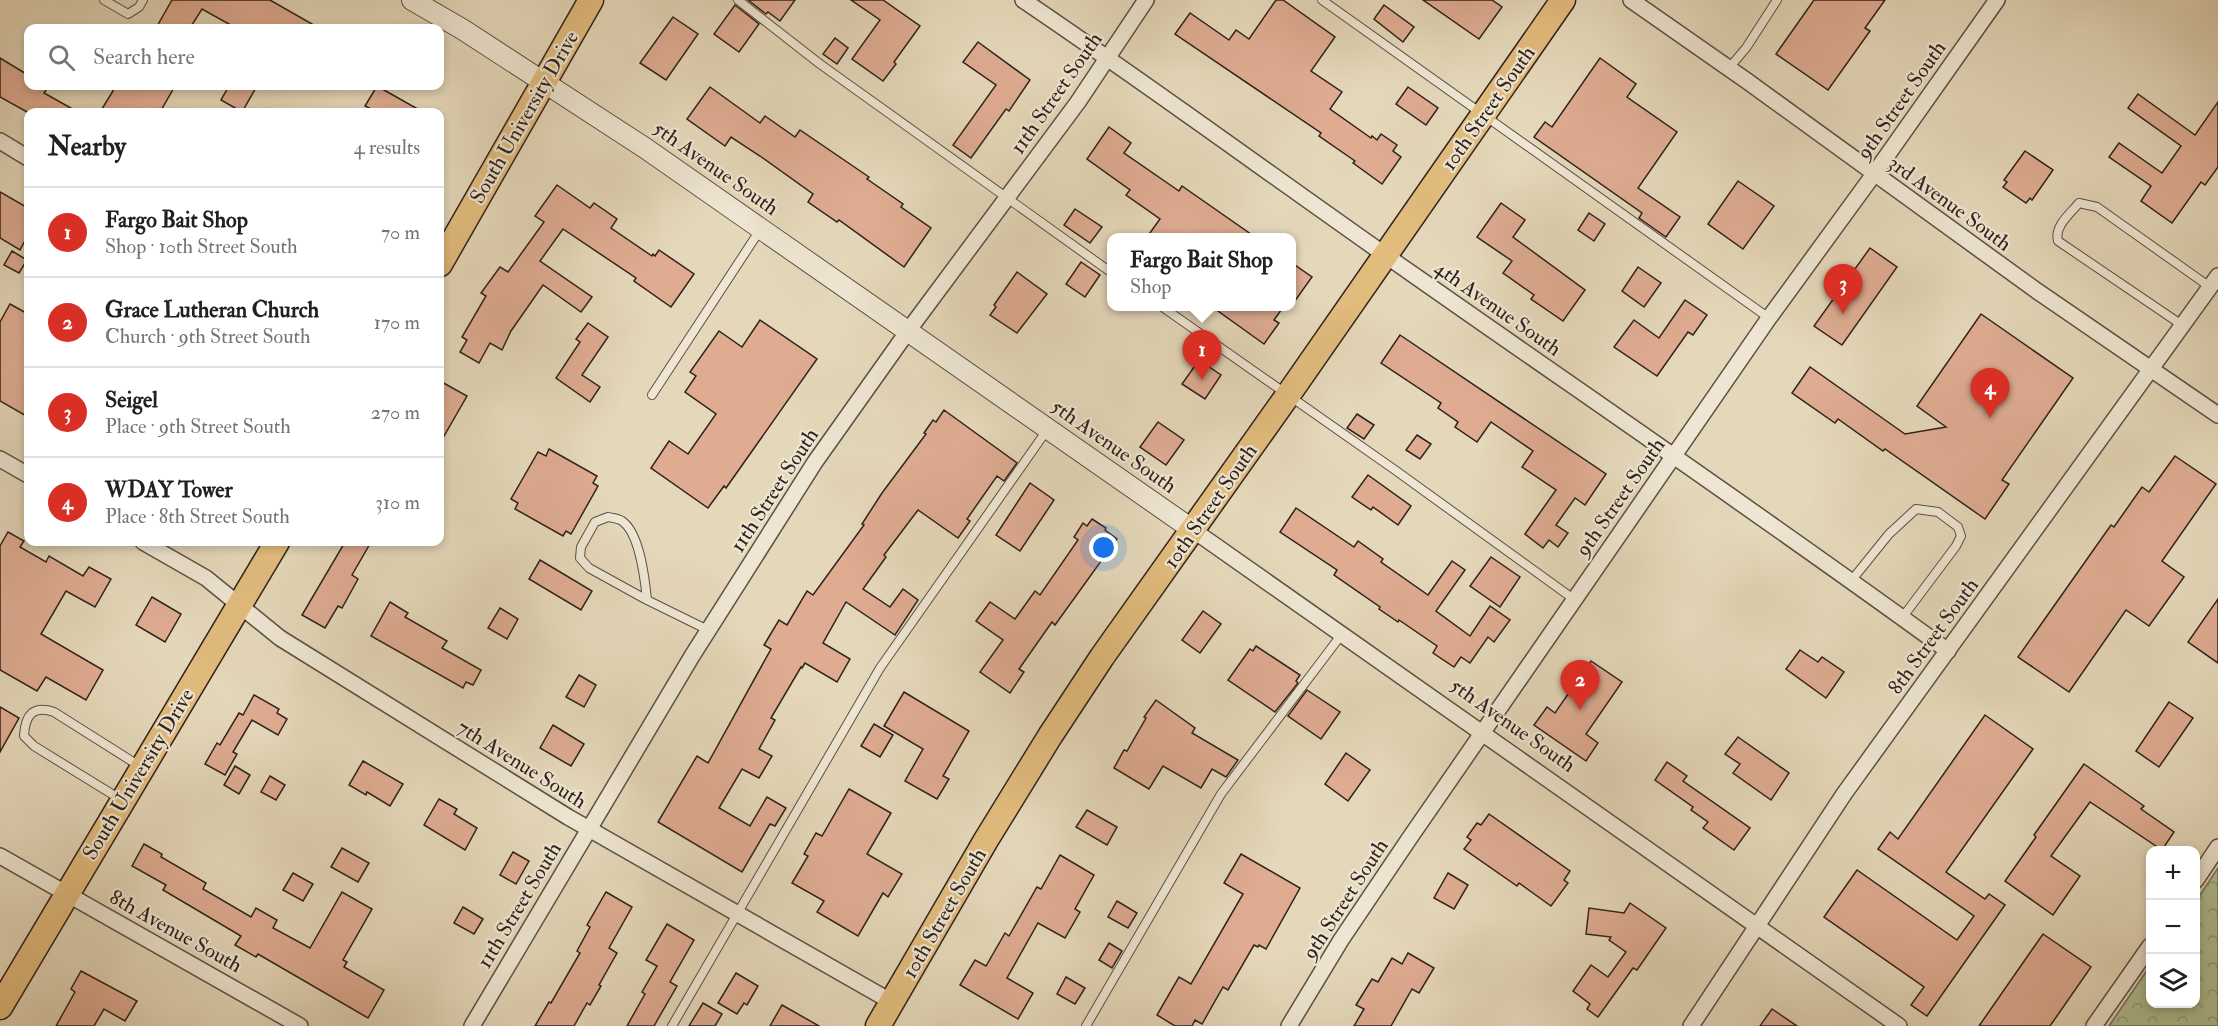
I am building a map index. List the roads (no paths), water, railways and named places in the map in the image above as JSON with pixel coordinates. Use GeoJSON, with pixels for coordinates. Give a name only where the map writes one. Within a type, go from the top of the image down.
{"type":"FeatureCollection","features":[{"type":"Feature","properties":{"kind":"main road","name":"South University Drive"},"geometry":{"type":"LineString","coordinates":[[444,257],[591,0]]}},
{"type":"Feature","properties":{"kind":"main road","name":"10th Street South"},"geometry":{"type":"LineString","coordinates":[[878,1026],[986,840],[1102,657],[1563,0]]}},
{"type":"Feature","properties":{"kind":"main road","name":"South University Drive"},"geometry":{"type":"LineString","coordinates":[[0,1007],[275,546]]}},
{"type":"Feature","properties":{"kind":"street","name":"5th Avenue South"},"geometry":{"type":"LineString","coordinates":[[412,0],[462,28],[645,148],[761,228],[1899,1026]]}},
{"type":"Feature","properties":{"kind":"street","name":"4th Avenue South"},"geometry":{"type":"LineString","coordinates":[[1023,0],[1108,57],[1948,651]]}},
{"type":"Feature","properties":{"kind":"street","name":"11th Street South"},"geometry":{"type":"LineString","coordinates":[[472,1026],[708,630],[815,462],[1078,102],[1146,0]]}},
{"type":"Feature","properties":{"kind":"street","name":"3rd Avenue South"},"geometry":{"type":"LineString","coordinates":[[1631,0],[1729,68],[2037,291],[2218,415]]}},
{"type":"Feature","properties":{"kind":"street","name":"9th Street South"},"geometry":{"type":"LineString","coordinates":[[1289,1026],[1341,940],[1483,733],[1769,318],[1996,0]]}},
{"type":"Feature","properties":{"kind":"street"},"geometry":{"type":"LineString","coordinates":[[0,141],[24,156]]}},
{"type":"Feature","properties":{"kind":"street","name":"8th Street South"},"geometry":{"type":"LineString","coordinates":[[1691,1026],[1844,794],[2214,281]]}},
{"type":"Feature","properties":{"kind":"street"},"geometry":{"type":"LineString","coordinates":[[0,459],[24,473]]}},
{"type":"Feature","properties":{"kind":"street","name":"7th Avenue South"},"geometry":{"type":"LineString","coordinates":[[150,546],[206,578],[280,638],[589,829],[891,1002]]}},
{"type":"Feature","properties":{"kind":"street"},"geometry":{"type":"LineString","coordinates":[[2200,874],[2218,848]]}},
{"type":"Feature","properties":{"kind":"street","name":"8th Avenue South"},"geometry":{"type":"LineString","coordinates":[[0,856],[300,1026]]}},
{"type":"Feature","properties":{"kind":"street"},"geometry":{"type":"LineString","coordinates":[[2094,1026],[2146,953]]}},
{"type":"Feature","properties":{"kind":"lane"},"geometry":{"type":"LineString","coordinates":[[104,0],[128,14],[139,7],[143,0]]}},
{"type":"Feature","properties":{"kind":"lane"},"geometry":{"type":"LineString","coordinates":[[738,0],[820,64],[1107,269]]}},
{"type":"Feature","properties":{"kind":"lane"},"geometry":{"type":"LineString","coordinates":[[1322,0],[1769,318]]}},
{"type":"Feature","properties":{"kind":"lane"},"geometry":{"type":"LineString","coordinates":[[1729,68],[1746,48],[1776,0]]}},
{"type":"Feature","properties":{"kind":"lane"},"geometry":{"type":"LineString","coordinates":[[2182,325],[2058,241],[2056,235],[2060,226],[2079,203],[2083,202],[2097,207],[2214,281]]}},
{"type":"Feature","properties":{"kind":"lane"},"geometry":{"type":"LineString","coordinates":[[652,395],[761,228]]}},
{"type":"Feature","properties":{"kind":"lane"},"geometry":{"type":"LineString","coordinates":[[1168,311],[1575,600]]}},
{"type":"Feature","properties":{"kind":"lane"},"geometry":{"type":"LineString","coordinates":[[672,1026],[880,668],[1048,429]]}},
{"type":"Feature","properties":{"kind":"lane"},"geometry":{"type":"LineString","coordinates":[[1851,581],[1889,534],[1916,509],[1938,512],[1958,526],[1961,536],[1956,546],[1902,618]]}},
{"type":"Feature","properties":{"kind":"lane"},"geometry":{"type":"LineString","coordinates":[[647,600],[644,573],[633,534],[622,521],[608,516],[595,522],[581,547],[580,558],[589,568],[647,600],[708,630]]}},
{"type":"Feature","properties":{"kind":"lane"},"geometry":{"type":"LineString","coordinates":[[1086,1026],[1221,794],[1342,634]]}},
{"type":"Feature","properties":{"kind":"lane"},"geometry":{"type":"LineString","coordinates":[[122,801],[34,746],[24,736],[24,723],[32,712],[43,709],[54,712],[142,768]]}},
{"type":"Feature","properties":{"kind":"place","name":"Seigel"},"geometry":{"type":"Point","coordinates":[1843,314]}},
{"type":"Feature","properties":{"kind":"place","name":"Fargo Bait Shop"},"geometry":{"type":"Point","coordinates":[1202,380]}},
{"type":"Feature","properties":{"kind":"place","name":"WDAY Tower"},"geometry":{"type":"Point","coordinates":[1990,418]}},
{"type":"Feature","properties":{"kind":"place","name":"Grace Lutheran Church"},"geometry":{"type":"Point","coordinates":[1580,710]}}]}
